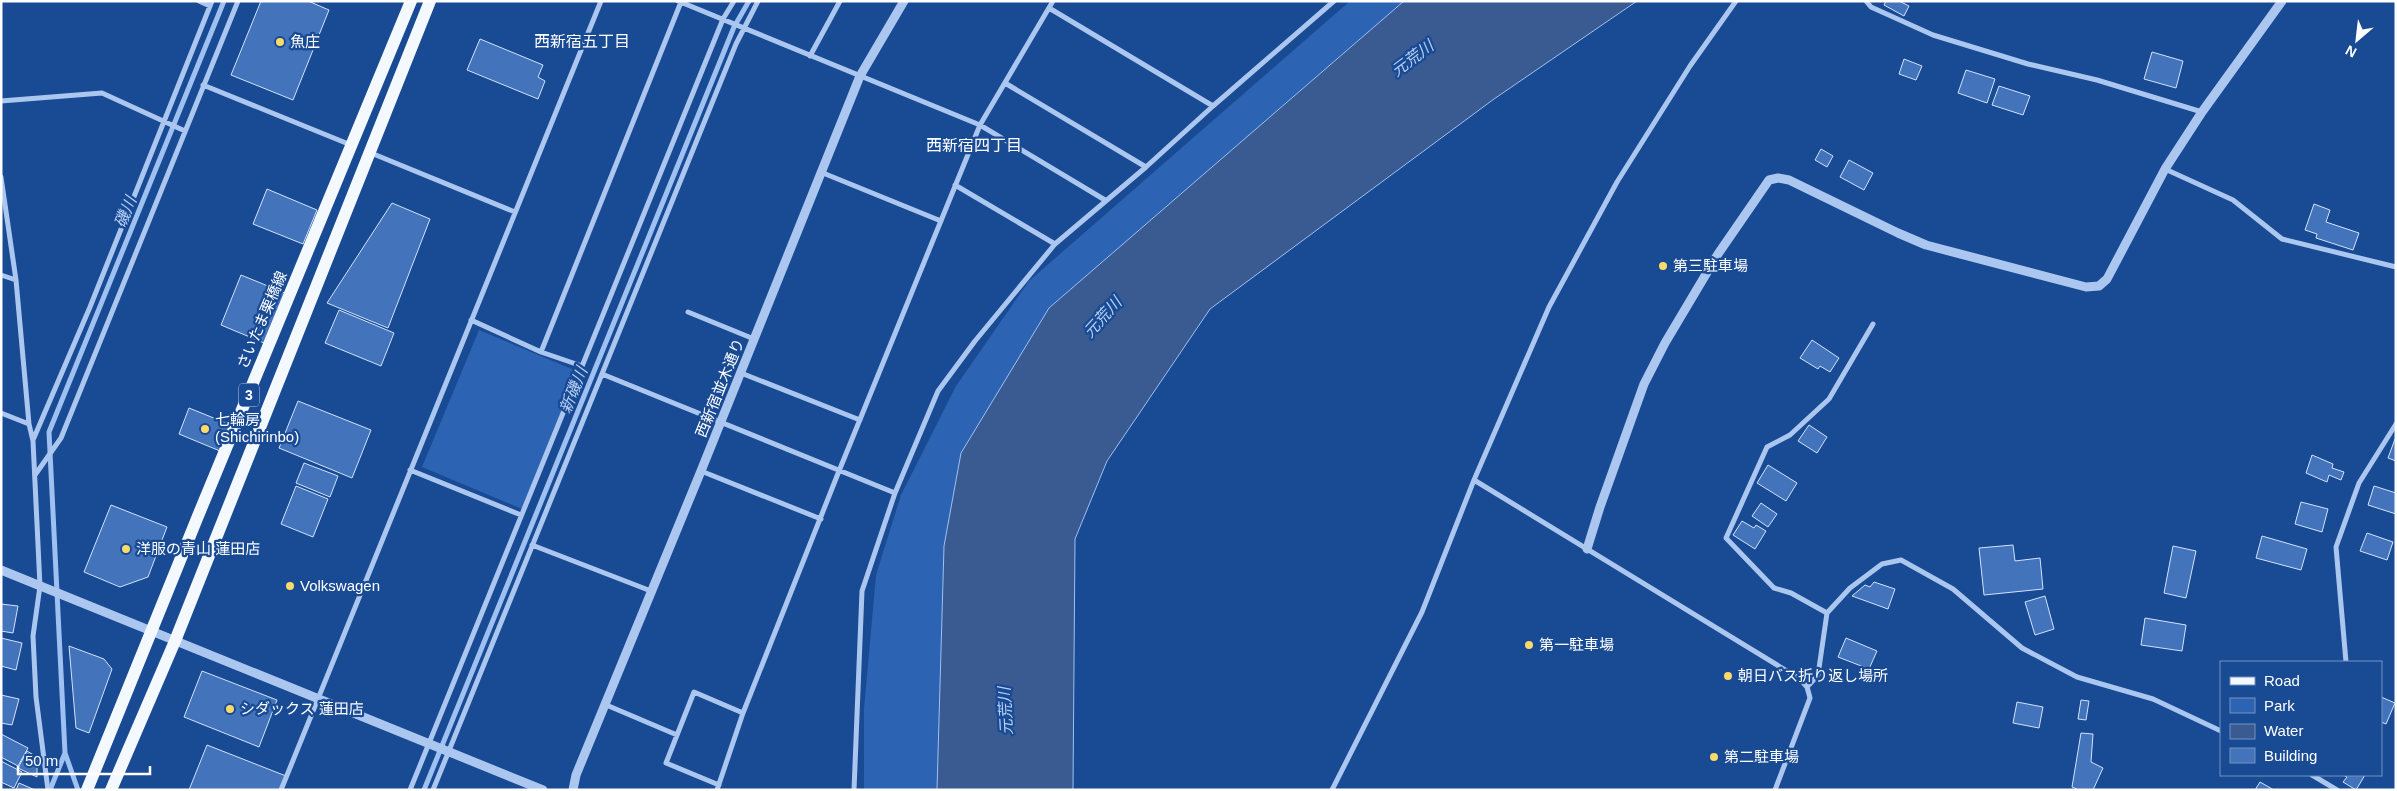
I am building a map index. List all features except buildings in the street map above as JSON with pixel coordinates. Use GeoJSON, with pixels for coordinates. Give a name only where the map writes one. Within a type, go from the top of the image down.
{"type":"FeatureCollection","features":[{"type":"Feature","properties":{"kind":"main road","name":"さいたま栗橋線"},"geometry":{"type":"LineString","coordinates":[[87,790],[411,1]]}},
{"type":"Feature","properties":{"kind":"main road","name":"3"},"geometry":{"type":"LineString","coordinates":[[111,790],[175,641],[430,1]]}},
{"type":"Feature","properties":{"kind":"street"},"geometry":{"type":"LineString","coordinates":[[33,441],[90,306],[211,4],[199,1]]}},
{"type":"Feature","properties":{"kind":"street"},"geometry":{"type":"LineString","coordinates":[[35,475],[61,438],[238,1]]}},
{"type":"Feature","properties":{"kind":"street"},"geometry":{"type":"LineString","coordinates":[[282,790],[601,1]]}},
{"type":"Feature","properties":{"kind":"street"},"geometry":{"type":"LineString","coordinates":[[410,790],[723,19],[734,1]]}},
{"type":"Feature","properties":{"kind":"street"},"geometry":{"type":"LineString","coordinates":[[433,790],[744,28],[758,1]]}},
{"type":"Feature","properties":{"kind":"street"},"geometry":{"type":"LineString","coordinates":[[810,56],[840,1]]}},
{"type":"Feature","properties":{"kind":"street","name":"西新宿並木通り"},"geometry":{"type":"LineString","coordinates":[[573,790],[576,775],[604,704],[702,471],[719,423],[823,173],[860,76],[904,1]]}},
{"type":"Feature","properties":{"kind":"street"},"geometry":{"type":"LineString","coordinates":[[743,713],[694,692],[666,763],[718,787],[743,713],[821,519],[838,471],[980,125],[1053,1]]}},
{"type":"Feature","properties":{"kind":"street"},"geometry":{"type":"LineString","coordinates":[[854,790],[862,591],[895,493],[938,391],[975,341],[1055,244],[1146,167],[1212,106],[1334,1]]}},
{"type":"Feature","properties":{"kind":"street"},"geometry":{"type":"LineString","coordinates":[[1332,790],[1422,612],[1474,480],[1549,307],[1617,182],[1690,66],[1736,1]]}},
{"type":"Feature","properties":{"kind":"street"},"geometry":{"type":"LineString","coordinates":[[1866,1],[1871,8],[1933,35],[2028,64],[2097,80],[2202,112]]}},
{"type":"Feature","properties":{"kind":"street"},"geometry":{"type":"LineString","coordinates":[[1587,549],[1600,506],[1644,384],[1665,343],[1718,254],[1769,180],[1778,178],[1789,180],[1898,233],[1926,244],[2086,288],[2099,286],[2107,279],[2165,169],[2202,112],[2282,1]]}},
{"type":"Feature","properties":{"kind":"street"},"geometry":{"type":"LineString","coordinates":[[541,352],[680,2],[980,125],[1105,200]]}},
{"type":"Feature","properties":{"kind":"street"},"geometry":{"type":"LineString","coordinates":[[1049,8],[1212,106]]}},
{"type":"Feature","properties":{"kind":"street"},"geometry":{"type":"LineString","coordinates":[[1005,83],[1146,167]]}},
{"type":"Feature","properties":{"kind":"street"},"geometry":{"type":"LineString","coordinates":[[203,86],[352,145]]}},
{"type":"Feature","properties":{"kind":"street"},"geometry":{"type":"LineString","coordinates":[[1,101],[102,94],[185,131]]}},
{"type":"Feature","properties":{"kind":"street"},"geometry":{"type":"LineString","coordinates":[[369,152],[515,212]]}},
{"type":"Feature","properties":{"kind":"street"},"geometry":{"type":"LineString","coordinates":[[2165,169],[2233,200],[2282,239],[2396,266]]}},
{"type":"Feature","properties":{"kind":"street"},"geometry":{"type":"LineString","coordinates":[[823,173],[941,221]]}},
{"type":"Feature","properties":{"kind":"street"},"geometry":{"type":"LineString","coordinates":[[1,177],[16,280],[28,424],[33,441],[40,586],[33,636],[36,697],[48,790]]}},
{"type":"Feature","properties":{"kind":"street"},"geometry":{"type":"LineString","coordinates":[[955,185],[1055,244]]}},
{"type":"Feature","properties":{"kind":"street"},"geometry":{"type":"LineString","coordinates":[[1,275],[16,280]]}},
{"type":"Feature","properties":{"kind":"street"},"geometry":{"type":"LineString","coordinates":[[688,312],[755,339]]}},
{"type":"Feature","properties":{"kind":"street"},"geometry":{"type":"LineString","coordinates":[[471,320],[541,352],[582,366]]}},
{"type":"Feature","properties":{"kind":"street"},"geometry":{"type":"LineString","coordinates":[[1827,613],[1792,593],[1774,588],[1726,538],[1767,447],[1790,435],[1829,399],[1872,324]]}},
{"type":"Feature","properties":{"kind":"street"},"geometry":{"type":"LineString","coordinates":[[741,373],[860,420]]}},
{"type":"Feature","properties":{"kind":"street"},"geometry":{"type":"LineString","coordinates":[[602,374],[895,493]]}},
{"type":"Feature","properties":{"kind":"street"},"geometry":{"type":"LineString","coordinates":[[1,413],[28,424]]}},
{"type":"Feature","properties":{"kind":"street"},"geometry":{"type":"LineString","coordinates":[[2346,661],[2336,547],[2360,483],[2396,424]]}},
{"type":"Feature","properties":{"kind":"street"},"geometry":{"type":"LineString","coordinates":[[410,470],[521,515]]}},
{"type":"Feature","properties":{"kind":"street"},"geometry":{"type":"LineString","coordinates":[[702,471],[821,519]]}},
{"type":"Feature","properties":{"kind":"street"},"geometry":{"type":"LineString","coordinates":[[1474,480],[1792,672],[1807,687],[1810,698],[1806,712],[1775,790]]}},
{"type":"Feature","properties":{"kind":"street"},"geometry":{"type":"LineString","coordinates":[[532,545],[651,592]]}},
{"type":"Feature","properties":{"kind":"street"},"geometry":{"type":"LineString","coordinates":[[1807,687],[1818,675],[1827,613],[1850,588],[1882,564],[1901,560],[1953,589],[2022,648],[2077,676],[2153,699],[2220,731]]}},
{"type":"Feature","properties":{"kind":"street"},"geometry":{"type":"LineString","coordinates":[[1,570],[543,790]]}},
{"type":"Feature","properties":{"kind":"street"},"geometry":{"type":"LineString","coordinates":[[604,704],[677,735]]}},
{"type":"Feature","properties":{"kind":"street"},"geometry":{"type":"LineString","coordinates":[[2314,776],[2337,790]]}},
{"type":"Feature","properties":{"kind":"green space"},"geometry":{"type":"Polygon","coordinates":[[[1350,1],[1404,1],[1049,308],[944,546],[937,790],[864,790],[864,709],[876,575],[901,495],[956,386],[1029,281],[1350,1]]]}},
{"type":"Feature","properties":{"kind":"green space"},"geometry":{"type":"Polygon","coordinates":[[[479,330],[579,372],[522,509],[422,467],[479,330]]]}},
{"type":"Feature","properties":{"kind":"water","name":"元荒川"},"geometry":{"type":"Polygon","coordinates":[[[1404,1],[1637,1],[1494,99],[1210,309],[1107,461],[1075,539],[1073,790],[937,790],[944,546],[961,453],[1049,308],[1404,1]]]}},
{"type":"Feature","properties":{"kind":"waterway","name":"磯川"},"geometry":{"type":"LineString","coordinates":[[78,790],[65,753],[49,432],[224,1]]}},
{"type":"Feature","properties":{"kind":"waterway","name":"新磯川"},"geometry":{"type":"LineString","coordinates":[[424,790],[734,27],[749,1]]}},
{"type":"Feature","properties":{"kind":"waterway"},"geometry":{"type":"LineString","coordinates":[[50,790],[65,753]]}},
{"type":"Feature","properties":{"kind":"place","name":"魚庄"},"geometry":{"type":"Point","coordinates":[280,42]}},
{"type":"Feature","properties":{"kind":"place","name":"第三駐車場"},"geometry":{"type":"Point","coordinates":[1663,266]}},
{"type":"Feature","properties":{"kind":"place","name":"七輪房 (Shichirinbo)"},"geometry":{"type":"Point","coordinates":[205,429]}},
{"type":"Feature","properties":{"kind":"place","name":"洋服の青山 蓮田店"},"geometry":{"type":"Point","coordinates":[126,549]}},
{"type":"Feature","properties":{"kind":"place","name":"Volkswagen"},"geometry":{"type":"Point","coordinates":[290,586]}},
{"type":"Feature","properties":{"kind":"place","name":"第一駐車場"},"geometry":{"type":"Point","coordinates":[1529,645]}},
{"type":"Feature","properties":{"kind":"place","name":"朝日バス折り返し場所"},"geometry":{"type":"Point","coordinates":[1728,676]}},
{"type":"Feature","properties":{"kind":"place","name":"シダックス 蓮田店"},"geometry":{"type":"Point","coordinates":[230,709]}},
{"type":"Feature","properties":{"kind":"place","name":"第二駐車場"},"geometry":{"type":"Point","coordinates":[1714,757]}},
{"type":"Feature","properties":{"kind":"district","name":"西新宿五丁目"},"geometry":{"type":"Point","coordinates":[582,41]}},
{"type":"Feature","properties":{"kind":"district","name":"西新宿四丁目"},"geometry":{"type":"Point","coordinates":[974,145]}}]}
